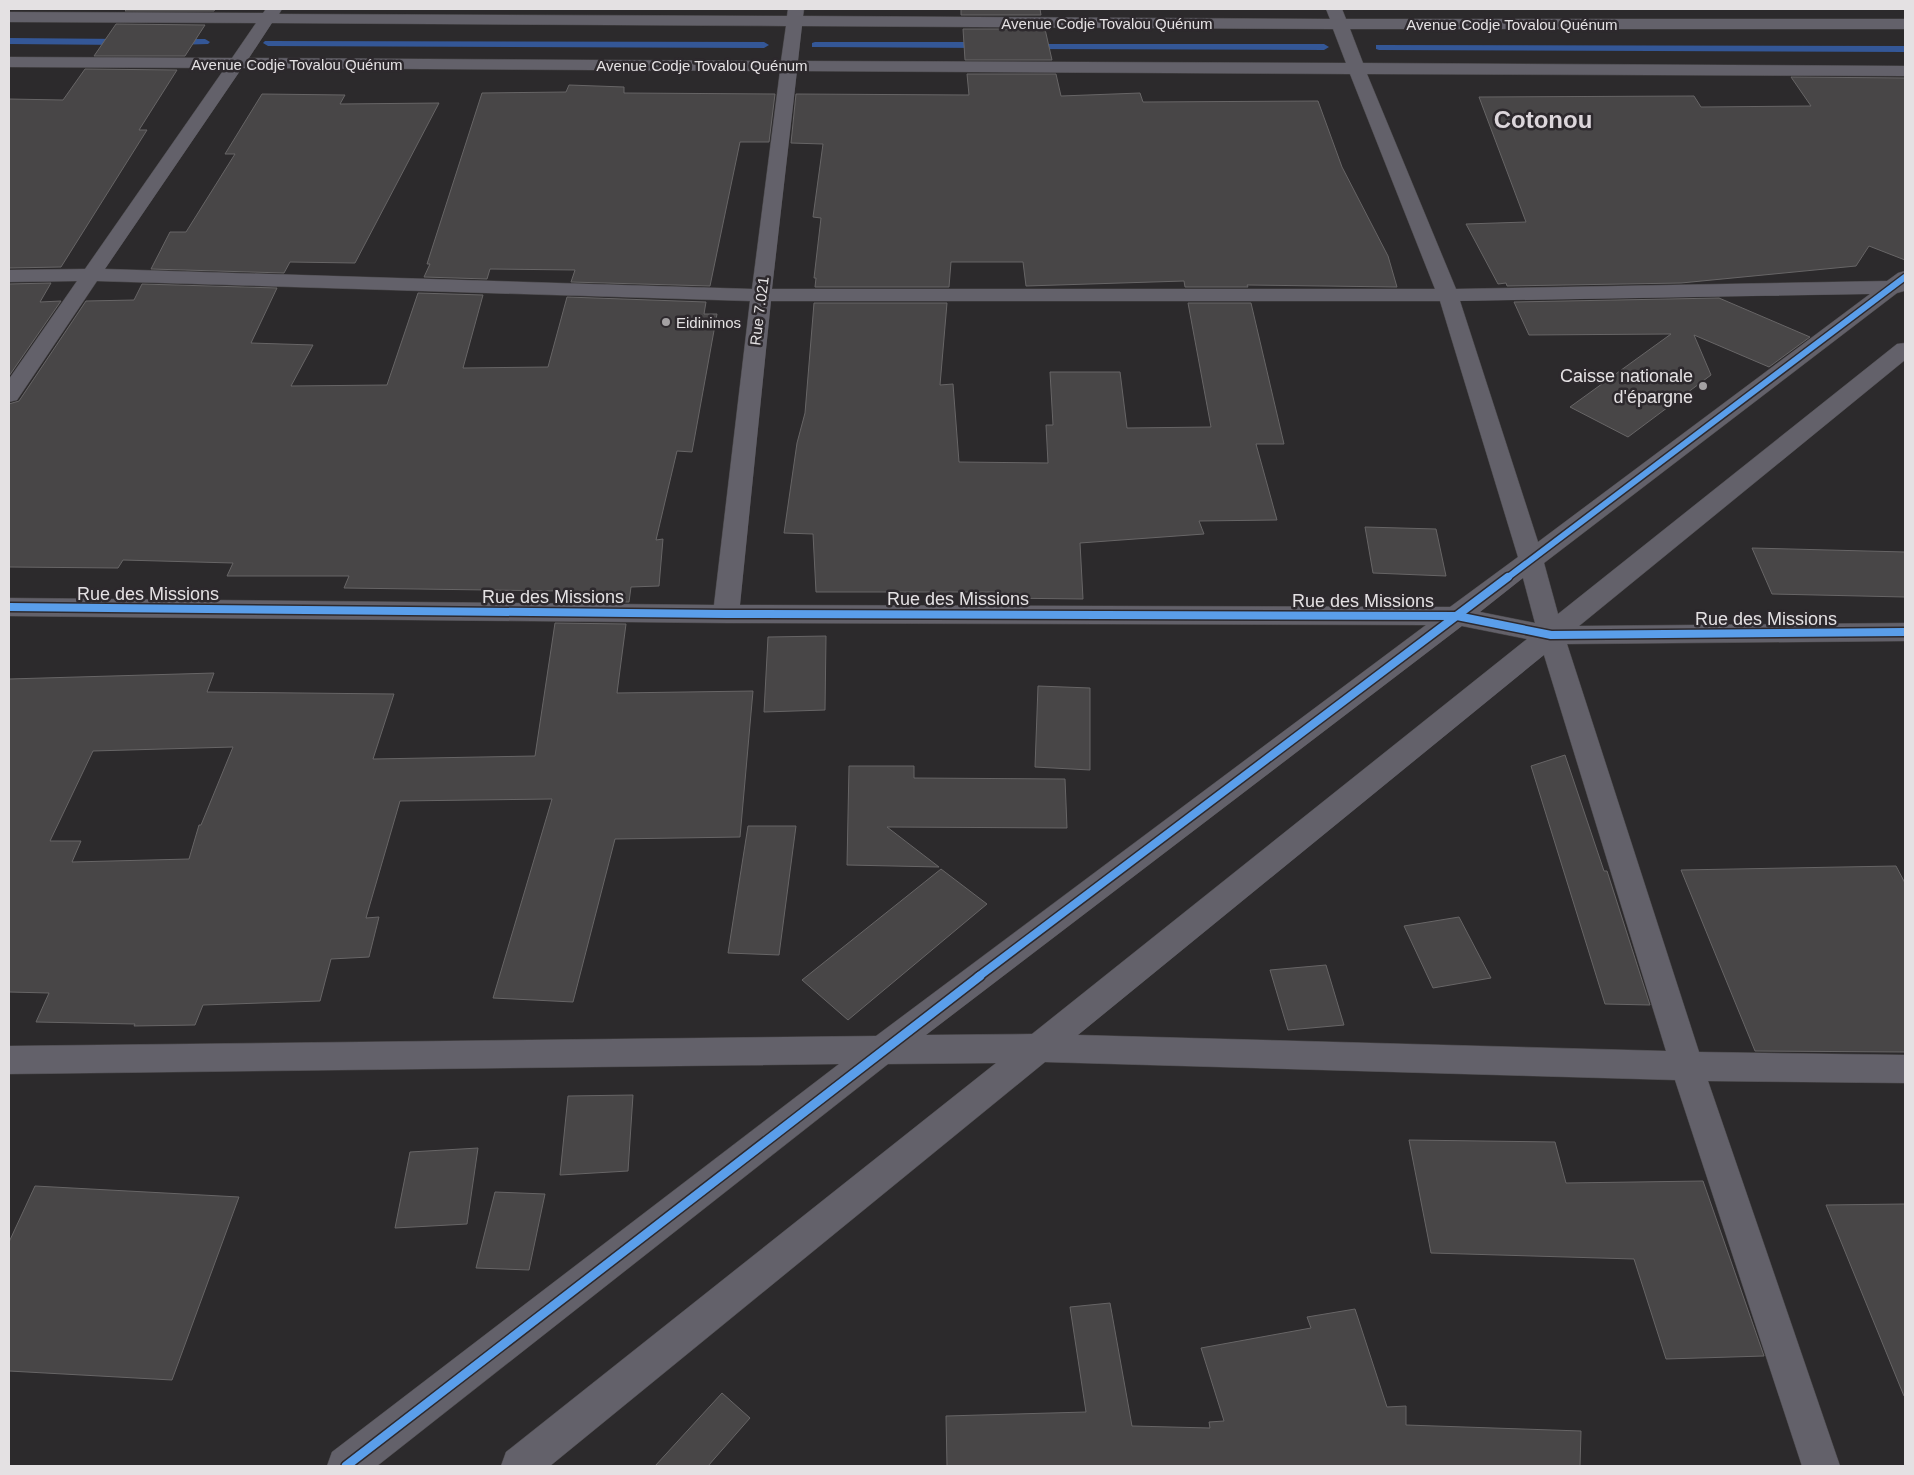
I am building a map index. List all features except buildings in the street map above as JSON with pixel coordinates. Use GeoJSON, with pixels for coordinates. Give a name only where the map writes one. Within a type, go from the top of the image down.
{"type":"FeatureCollection","features":[{"type":"Feature","properties":{"kind":"street","name":"Avenue Codje Tovalou Quénum"},"geometry":{"type":"LineString","coordinates":[[9,17],[271,13],[1336,16],[1905,24]]}},
{"type":"Feature","properties":{"kind":"street"},"geometry":{"type":"LineString","coordinates":[[9,395],[271,13]]}},
{"type":"Feature","properties":{"kind":"street","name":"Rue 7.021"},"geometry":{"type":"LineString","coordinates":[[726,614],[761,294],[796,15]]}},
{"type":"Feature","properties":{"kind":"street"},"geometry":{"type":"LineString","coordinates":[[1336,16],[1448,295],[1531,560],[1551,635],[1687,1066],[1821,1466]]}},
{"type":"Feature","properties":{"kind":"street","name":"Avenue Codje Tovalou Quénum"},"geometry":{"type":"LineString","coordinates":[[9,62],[1905,71]]}},
{"type":"Feature","properties":{"kind":"street"},"geometry":{"type":"LineString","coordinates":[[9,276],[91,275],[761,294],[1448,295],[1901,284]]}},
{"type":"Feature","properties":{"kind":"street"},"geometry":{"type":"LineString","coordinates":[[346,1466],[882,1050],[1531,560],[1901,284]]}},
{"type":"Feature","properties":{"kind":"street"},"geometry":{"type":"LineString","coordinates":[[520,1466],[1905,349]]}},
{"type":"Feature","properties":{"kind":"street","name":"Rue des Missions"},"geometry":{"type":"LineString","coordinates":[[9,607],[726,614],[1457,616],[1551,635],[1905,632]]}},
{"type":"Feature","properties":{"kind":"street"},"geometry":{"type":"LineString","coordinates":[[9,1060],[1039,1048],[1687,1066],[1905,1069]]}},
{"type":"Feature","properties":{"kind":"waterway"},"geometry":{"type":"LineString","coordinates":[[9,41],[125,42]]}},
{"type":"Feature","properties":{"kind":"waterway"},"geometry":{"type":"LineString","coordinates":[[175,42],[205,42]]}},
{"type":"Feature","properties":{"kind":"waterway"},"geometry":{"type":"LineString","coordinates":[[268,43],[764,45]]}},
{"type":"Feature","properties":{"kind":"waterway"},"geometry":{"type":"LineString","coordinates":[[815,45],[983,45]]}},
{"type":"Feature","properties":{"kind":"waterway"},"geometry":{"type":"LineString","coordinates":[[1029,46],[1324,47]]}},
{"type":"Feature","properties":{"kind":"waterway"},"geometry":{"type":"LineString","coordinates":[[1379,47],[1905,49]]}},
{"type":"Feature","properties":{"kind":"cycle path"},"geometry":{"type":"LineString","coordinates":[[346,1466],[882,1050],[1905,277]]}},
{"type":"Feature","properties":{"kind":"cycle path"},"geometry":{"type":"LineString","coordinates":[[9,607],[726,614],[1457,616],[1551,635],[1905,632]]}},
{"type":"Feature","properties":{"kind":"place","name":"Eidinimos"},"geometry":{"type":"Point","coordinates":[666,322]}},
{"type":"Feature","properties":{"kind":"place","name":"Caisse nationale d'épargne"},"geometry":{"type":"Point","coordinates":[1703,386]}},
{"type":"Feature","properties":{"kind":"district","name":"Cotonou"},"geometry":{"type":"Point","coordinates":[1543,119]}}]}
